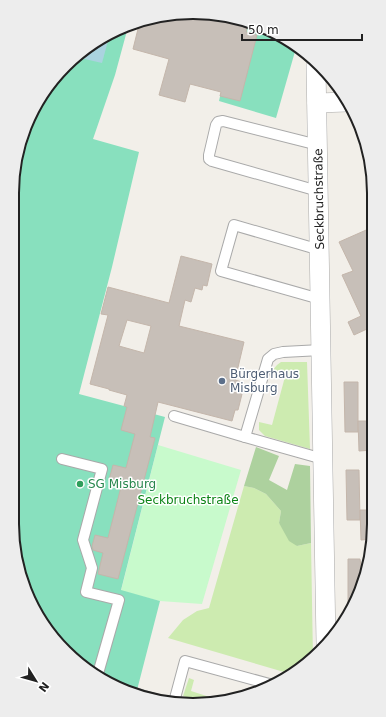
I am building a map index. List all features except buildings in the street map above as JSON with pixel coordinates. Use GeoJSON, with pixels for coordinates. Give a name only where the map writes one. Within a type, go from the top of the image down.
{"type":"FeatureCollection","features":[{"type":"Feature","properties":{"kind":"street","name":"Seckbruchstraße"},"geometry":{"type":"LineString","coordinates":[[316,70],[326,637]]}},
{"type":"Feature","properties":{"kind":"street"},"geometry":{"type":"LineString","coordinates":[[317,103],[342,102]]}},
{"type":"Feature","properties":{"kind":"lane"},"geometry":{"type":"LineString","coordinates":[[318,145],[223,121],[218,122],[216,125],[209,155],[212,161],[318,191]]}},
{"type":"Feature","properties":{"kind":"lane"},"geometry":{"type":"LineString","coordinates":[[320,250],[234,225],[221,271],[320,299]]}},
{"type":"Feature","properties":{"kind":"lane"},"geometry":{"type":"LineString","coordinates":[[245,437],[268,358],[274,354],[283,352],[321,350]]}},
{"type":"Feature","properties":{"kind":"lane"},"geometry":{"type":"LineString","coordinates":[[174,416],[323,459]]}},
{"type":"Feature","properties":{"kind":"lane"},"geometry":{"type":"LineString","coordinates":[[62,459],[102,469],[83,540],[92,568],[86,592],[118,600],[99,671]]}},
{"type":"Feature","properties":{"kind":"lane"},"geometry":{"type":"LineString","coordinates":[[175,697],[185,661],[265,683]]}},
{"type":"Feature","properties":{"kind":"green space"},"geometry":{"type":"Polygon","coordinates":[[[182,19],[216,20],[260,32],[295,52],[276,118],[219,101],[221,92],[203,40],[146,25],[182,19]]]}},
{"type":"Feature","properties":{"kind":"green space","name":"SG Misburg"},"geometry":{"type":"Polygon","coordinates":[[[127,32],[115,75],[93,139],[139,152],[112,267],[79,394],[165,417],[121,590],[160,601],[137,689],[126,685],[96,669],[78,655],[62,639],[48,621],[32,591],[28,580],[22,558],[19,535],[19,182],[22,159],[32,126],[48,96],[62,78],[78,62],[96,48],[127,32]]]}},
{"type":"Feature","properties":{"kind":"green space"},"geometry":{"type":"Polygon","coordinates":[[[281,362],[307,362],[310,449],[265,436],[259,430],[259,422],[272,425],[286,373],[273,370],[281,362]]]}},
{"type":"Feature","properties":{"kind":"green space","name":"Seckbruchstraße"},"geometry":{"type":"Polygon","coordinates":[[[158,445],[241,470],[202,604],[160,601],[121,591],[158,445]]]}},
{"type":"Feature","properties":{"kind":"green space"},"geometry":{"type":"Polygon","coordinates":[[[256,447],[279,456],[269,480],[287,490],[295,464],[310,466],[311,543],[297,546],[289,541],[279,523],[281,511],[266,494],[254,488],[244,486],[256,447]]]}},
{"type":"Feature","properties":{"kind":"green space"},"geometry":{"type":"Polygon","coordinates":[[[244,486],[254,488],[266,494],[281,511],[279,523],[297,546],[311,543],[313,650],[290,669],[284,672],[168,638],[183,620],[197,611],[209,608],[244,486]]]}},
{"type":"Feature","properties":{"kind":"green space"},"geometry":{"type":"Polygon","coordinates":[[[189,678],[194,680],[191,691],[211,697],[190,698],[183,696],[189,678]]]}},
{"type":"Feature","properties":{"kind":"water"},"geometry":{"type":"Polygon","coordinates":[[[108,41],[102,63],[82,58],[108,41]]]}},
{"type":"Feature","properties":{"kind":"place","name":"Bürgerhaus Misburg"},"geometry":{"type":"Point","coordinates":[222,381]}},
{"type":"Feature","properties":{"kind":"place","name":"SG Misburg"},"geometry":{"type":"Point","coordinates":[80,484]}}]}
